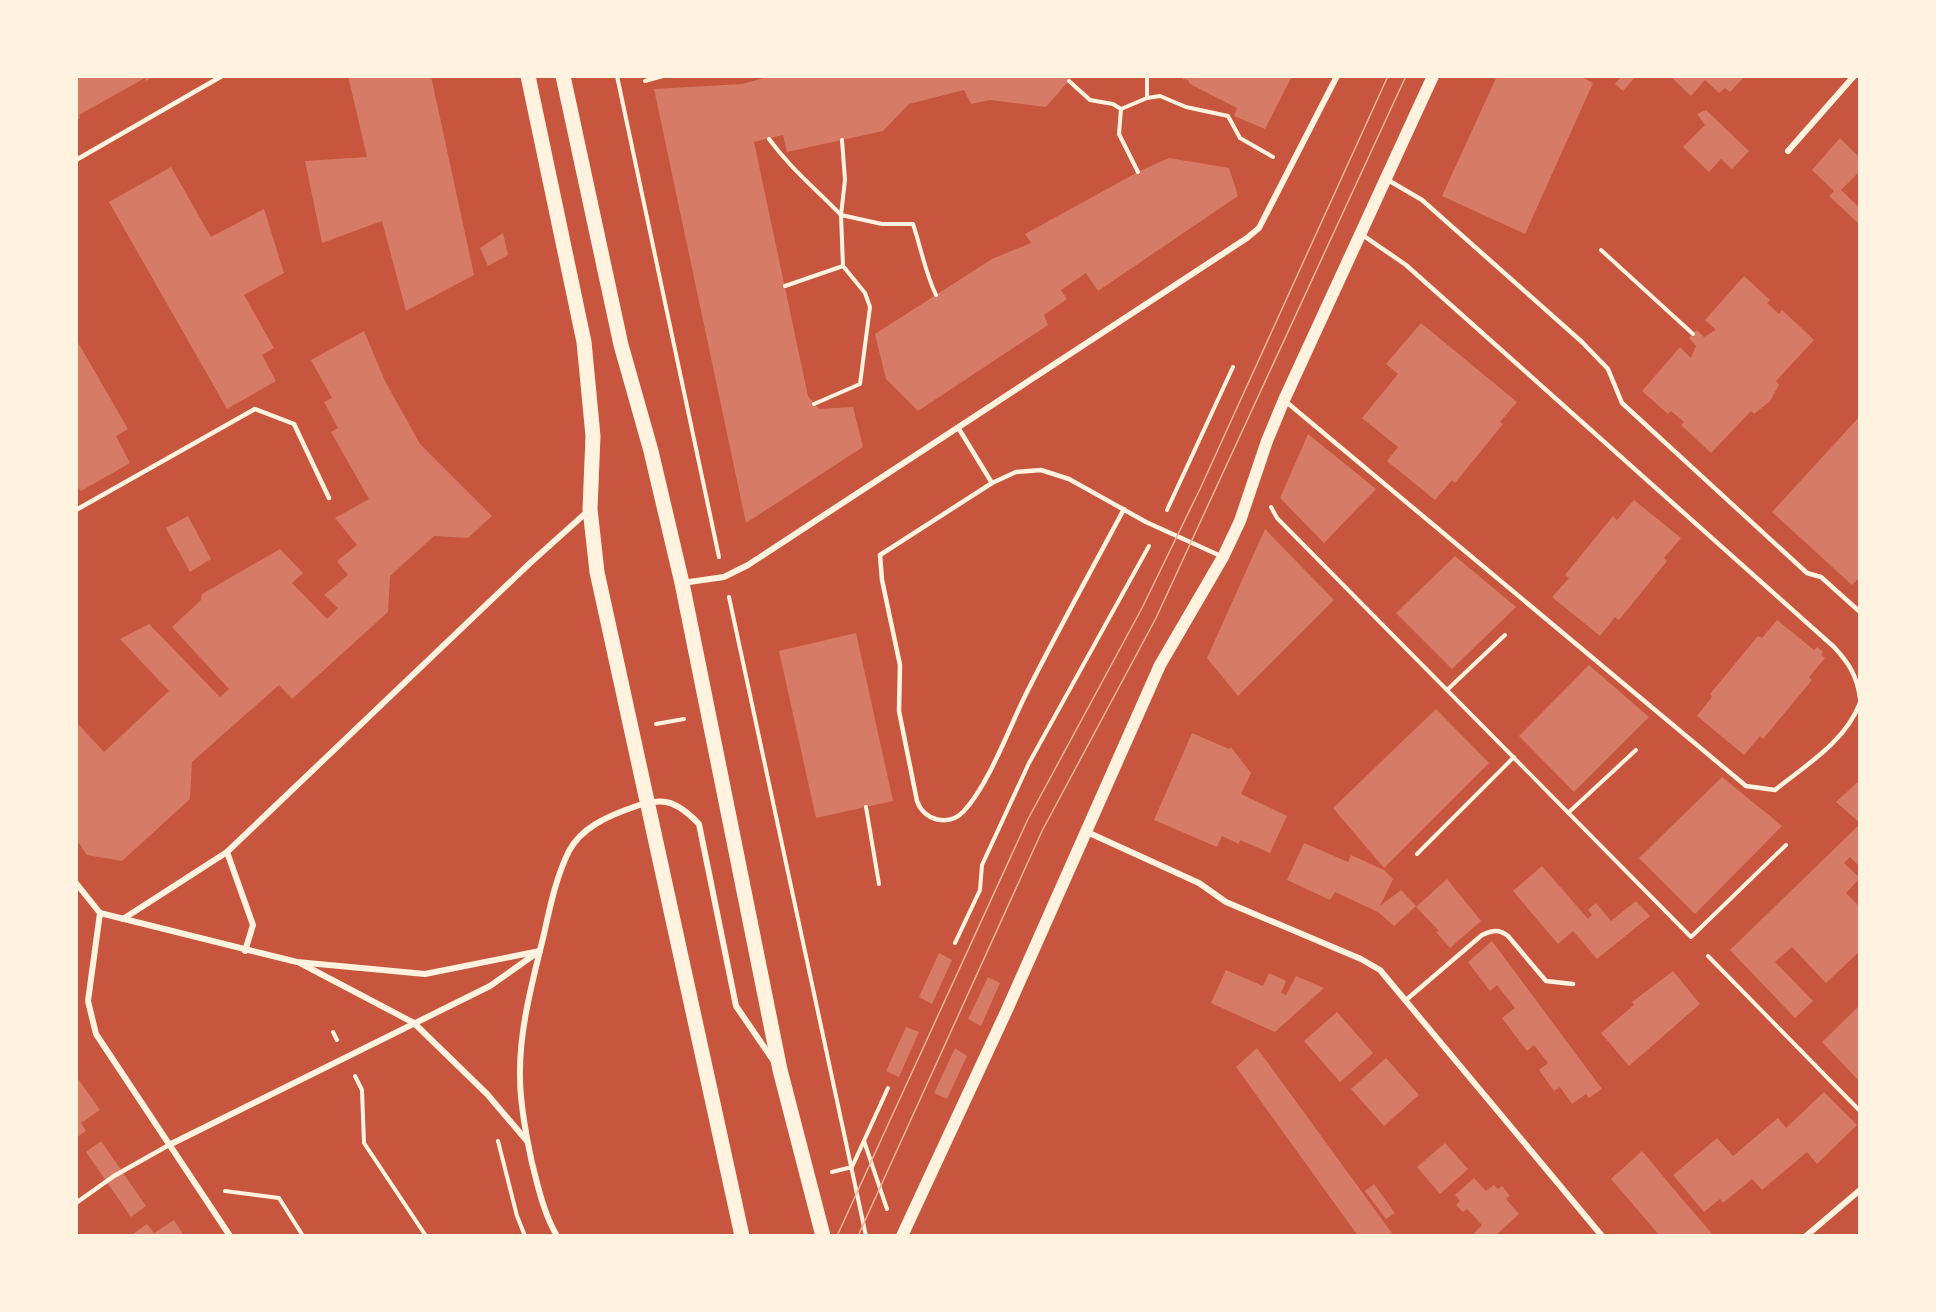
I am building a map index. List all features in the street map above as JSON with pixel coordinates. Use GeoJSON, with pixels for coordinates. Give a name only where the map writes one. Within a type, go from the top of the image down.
{"type":"FeatureCollection","features":[{"type":"Feature","properties":{"kind":"main road"},"geometry":{"type":"LineString","coordinates":[[528,76],[584,342],[593,436],[590,509],[597,572],[742,1236]]}},
{"type":"Feature","properties":{"kind":"main road"},"geometry":{"type":"LineString","coordinates":[[563,76],[621,345],[651,451],[682,583],[780,1070],[823,1236]]}},
{"type":"Feature","properties":{"kind":"main road"},"geometry":{"type":"LineString","coordinates":[[902,1236],[1087,832],[1160,665],[1223,557],[1240,520],[1284,400],[1433,76]]}},
{"type":"Feature","properties":{"kind":"street"},"geometry":{"type":"LineString","coordinates":[[682,583],[724,577],[748,565],[959,429],[1259,228],[1337,76]]}},
{"type":"Feature","properties":{"kind":"street"},"geometry":{"type":"LineString","coordinates":[[1788,151],[1854,76]]}},
{"type":"Feature","properties":{"kind":"street"},"geometry":{"type":"LineString","coordinates":[[123,919],[227,852],[529,564],[590,509]]}},
{"type":"Feature","properties":{"kind":"street"},"geometry":{"type":"LineString","coordinates":[[557,1236],[538,1189],[527,1141],[520,1077],[525,1016],[554,893],[569,850],[586,831],[607,816],[647,802],[667,802],[682,807],[699,824],[736,1006],[780,1070]]}},
{"type":"Feature","properties":{"kind":"street"},"geometry":{"type":"LineString","coordinates":[[1087,832],[1199,883],[1226,902],[1361,959],[1380,970],[1602,1236]]}},
{"type":"Feature","properties":{"kind":"street"},"geometry":{"type":"LineString","coordinates":[[227,852],[253,925],[245,951]]}},
{"type":"Feature","properties":{"kind":"street"},"geometry":{"type":"LineString","coordinates":[[76,883],[100,913],[245,951],[297,962],[425,974],[540,951]]}},
{"type":"Feature","properties":{"kind":"street"},"geometry":{"type":"LineString","coordinates":[[100,913],[88,1001],[96,1034],[230,1236]]}},
{"type":"Feature","properties":{"kind":"street"},"geometry":{"type":"LineString","coordinates":[[169,1145],[490,986],[540,951]]}},
{"type":"Feature","properties":{"kind":"street"},"geometry":{"type":"LineString","coordinates":[[297,962],[414,1023],[487,1094],[527,1141]]}},
{"type":"Feature","properties":{"kind":"street"},"geometry":{"type":"LineString","coordinates":[[1806,1236],[1860,1190]]}},
{"type":"Feature","properties":{"kind":"lane"},"geometry":{"type":"LineString","coordinates":[[76,160],[222,76]]}},
{"type":"Feature","properties":{"kind":"lane"},"geometry":{"type":"LineString","coordinates":[[1386,178],[1422,200],[1573,334],[1608,369],[1622,403],[1807,573],[1821,578],[1860,612]]}},
{"type":"Feature","properties":{"kind":"lane"},"geometry":{"type":"LineString","coordinates":[[1360,233],[1406,265],[1834,647],[1850,664],[1858,682],[1860,698]]}},
{"type":"Feature","properties":{"kind":"lane"},"geometry":{"type":"LineString","coordinates":[[1284,400],[1746,786],[1775,790],[1834,741],[1852,722],[1860,703]]}},
{"type":"Feature","properties":{"kind":"lane"},"geometry":{"type":"LineString","coordinates":[[76,510],[255,409],[294,424],[329,498]]}},
{"type":"Feature","properties":{"kind":"lane"},"geometry":{"type":"LineString","coordinates":[[959,429],[993,483]]}},
{"type":"Feature","properties":{"kind":"lane"},"geometry":{"type":"LineString","coordinates":[[1124,509],[1026,694],[998,754],[970,803],[963,812],[952,819],[936,819],[922,812],[917,801],[899,711],[900,665],[882,580],[880,555],[993,483],[1016,472],[1041,471],[1069,479],[1159,528],[1223,557]]}},
{"type":"Feature","properties":{"kind":"lane"},"geometry":{"type":"LineString","coordinates":[[1406,1000],[1482,935],[1491,931],[1502,931],[1508,936],[1546,981],[1573,984]]}},
{"type":"Feature","properties":{"kind":"lane"},"geometry":{"type":"LineString","coordinates":[[76,1203],[114,1176],[169,1145]]}},
{"type":"Feature","properties":{"kind":"path"},"geometry":{"type":"LineString","coordinates":[[617,76],[724,577],[742,647],[866,1236]]}},
{"type":"Feature","properties":{"kind":"path"},"geometry":{"type":"LineString","coordinates":[[645,81],[663,76]]}},
{"type":"Feature","properties":{"kind":"path"},"geometry":{"type":"LineString","coordinates":[[1147,76],[1147,98]]}},
{"type":"Feature","properties":{"kind":"path"},"geometry":{"type":"LineString","coordinates":[[1069,81],[1090,100],[1113,104],[1121,109]]}},
{"type":"Feature","properties":{"kind":"path"},"geometry":{"type":"LineString","coordinates":[[1121,109],[1147,98],[1160,96],[1186,107],[1228,116],[1240,138],[1259,147]]}},
{"type":"Feature","properties":{"kind":"path"},"geometry":{"type":"LineString","coordinates":[[1121,109],[1119,134],[1138,172]]}},
{"type":"Feature","properties":{"kind":"path"},"geometry":{"type":"LineString","coordinates":[[769,139],[789,167],[814,187],[841,215],[882,224],[913,224],[924,257],[926,275],[936,295]]}},
{"type":"Feature","properties":{"kind":"path"},"geometry":{"type":"LineString","coordinates":[[814,404],[860,384],[870,307],[865,293],[843,266],[841,215],[845,180],[842,140]]}},
{"type":"Feature","properties":{"kind":"path"},"geometry":{"type":"LineString","coordinates":[[1601,250],[1693,334]]}},
{"type":"Feature","properties":{"kind":"path"},"geometry":{"type":"LineString","coordinates":[[785,286],[843,266]]}},
{"type":"Feature","properties":{"kind":"path"},"geometry":{"type":"LineString","coordinates":[[956,943],[980,890],[982,865],[1029,763],[1159,528],[1233,367]]}},
{"type":"Feature","properties":{"kind":"path"},"geometry":{"type":"LineString","coordinates":[[1254,478],[1277,518],[1691,937],[1786,845]]}},
{"type":"Feature","properties":{"kind":"path"},"geometry":{"type":"LineString","coordinates":[[1448,690],[1505,635]]}},
{"type":"Feature","properties":{"kind":"path"},"geometry":{"type":"LineString","coordinates":[[649,726],[693,717]]}},
{"type":"Feature","properties":{"kind":"path"},"geometry":{"type":"LineString","coordinates":[[1568,813],[1636,750]]}},
{"type":"Feature","properties":{"kind":"path"},"geometry":{"type":"LineString","coordinates":[[1417,854],[1514,757]]}},
{"type":"Feature","properties":{"kind":"path"},"geometry":{"type":"LineString","coordinates":[[866,807],[879,884]]}},
{"type":"Feature","properties":{"kind":"path"},"geometry":{"type":"LineString","coordinates":[[1708,956],[1860,1111]]}},
{"type":"Feature","properties":{"kind":"path"},"geometry":{"type":"LineString","coordinates":[[333,1032],[362,1090],[364,1143],[426,1236]]}},
{"type":"Feature","properties":{"kind":"path"},"geometry":{"type":"LineString","coordinates":[[852,1167],[888,1088]]}},
{"type":"Feature","properties":{"kind":"path"},"geometry":{"type":"LineString","coordinates":[[497,1138],[517,1216],[525,1236]]}},
{"type":"Feature","properties":{"kind":"path"},"geometry":{"type":"LineString","coordinates":[[864,1141],[888,1212]]}},
{"type":"Feature","properties":{"kind":"path"},"geometry":{"type":"LineString","coordinates":[[829,1173],[852,1167]]}},
{"type":"Feature","properties":{"kind":"path"},"geometry":{"type":"LineString","coordinates":[[202,1194],[211,1189],[279,1198],[303,1236]]}},
{"type":"Feature","properties":{"kind":"building"},"geometry":{"type":"Polygon","coordinates":[[[76,76],[154,76],[146,81],[145,78],[79,115],[80,118],[76,120],[76,76]]]}},
{"type":"Feature","properties":{"kind":"building"},"geometry":{"type":"Polygon","coordinates":[[[348,76],[431,76],[474,275],[406,311],[382,221],[322,243],[305,161],[367,157],[348,76]]]}},
{"type":"Feature","properties":{"kind":"building"},"geometry":{"type":"Polygon","coordinates":[[[771,76],[1073,76],[1046,107],[990,100],[971,104],[964,90],[909,104],[883,131],[787,152],[783,135],[754,142],[808,396],[819,409],[853,407],[863,447],[746,523],[654,89],[742,84],[771,76]]]}},
{"type":"Feature","properties":{"kind":"building"},"geometry":{"type":"Polygon","coordinates":[[[1182,76],[1292,76],[1265,129],[1234,116],[1237,108],[1190,84],[1188,80],[1182,79],[1182,76]]]}},
{"type":"Feature","properties":{"kind":"building"},"geometry":{"type":"Polygon","coordinates":[[[1497,76],[1580,76],[1593,83],[1525,234],[1442,196],[1497,76]]]}},
{"type":"Feature","properties":{"kind":"building"},"geometry":{"type":"Polygon","coordinates":[[[1622,76],[1636,76],[1623,91],[1615,84],[1622,76]]]}},
{"type":"Feature","properties":{"kind":"building"},"geometry":{"type":"Polygon","coordinates":[[[1670,76],[1745,76],[1730,92],[1725,88],[1719,93],[1705,80],[1691,96],[1670,76]]]}},
{"type":"Feature","properties":{"kind":"building"},"geometry":{"type":"Polygon","coordinates":[[[1706,110],[1749,151],[1732,169],[1721,159],[1709,172],[1683,147],[1705,125],[1697,114],[1706,110]]]}},
{"type":"Feature","properties":{"kind":"building"},"geometry":{"type":"Polygon","coordinates":[[[1840,138],[1860,158],[1860,171],[1841,190],[1860,208],[1860,225],[1829,196],[1834,191],[1812,170],[1840,138]]]}},
{"type":"Feature","properties":{"kind":"building"},"geometry":{"type":"Polygon","coordinates":[[[1169,158],[1229,168],[1238,196],[1098,291],[1086,273],[1061,290],[1067,299],[1044,315],[1048,325],[918,411],[886,379],[875,334],[992,259],[1031,243],[1025,234],[1138,172],[1169,158]]]}},
{"type":"Feature","properties":{"kind":"building"},"geometry":{"type":"Polygon","coordinates":[[[171,167],[211,237],[264,209],[284,273],[244,295],[274,348],[262,355],[276,381],[227,409],[109,202],[171,167]]]}},
{"type":"Feature","properties":{"kind":"building"},"geometry":{"type":"Polygon","coordinates":[[[503,233],[508,255],[488,266],[480,248],[503,233]]]}},
{"type":"Feature","properties":{"kind":"building"},"geometry":{"type":"Polygon","coordinates":[[[1744,276],[1770,300],[1767,303],[1779,314],[1782,310],[1814,340],[1776,381],[1779,385],[1770,401],[1754,414],[1751,411],[1711,453],[1681,425],[1684,422],[1671,411],[1668,414],[1642,391],[1680,347],[1691,358],[1696,346],[1689,338],[1697,330],[1704,337],[1716,330],[1705,320],[1744,276]]]}},
{"type":"Feature","properties":{"kind":"building"},"geometry":{"type":"Polygon","coordinates":[[[1421,323],[1517,402],[1500,422],[1503,424],[1455,483],[1452,480],[1435,500],[1387,461],[1398,447],[1362,418],[1398,374],[1386,364],[1421,323]]]}},
{"type":"Feature","properties":{"kind":"building"},"geometry":{"type":"Polygon","coordinates":[[[364,331],[385,381],[420,444],[492,516],[468,538],[434,536],[390,576],[388,612],[292,699],[279,685],[192,762],[190,799],[122,861],[87,855],[76,839],[76,722],[104,752],[169,691],[120,639],[149,624],[220,697],[229,689],[172,627],[201,600],[202,594],[280,549],[303,573],[292,583],[327,619],[338,608],[324,595],[348,575],[337,561],[357,545],[335,518],[369,499],[331,432],[338,428],[324,402],[332,398],[311,360],[364,331]]]}},
{"type":"Feature","properties":{"kind":"building"},"geometry":{"type":"Polygon","coordinates":[[[76,339],[128,429],[116,436],[130,463],[81,491],[76,484],[76,339]]]}},
{"type":"Feature","properties":{"kind":"building"},"geometry":{"type":"Polygon","coordinates":[[[1860,416],[1860,577],[1852,585],[1772,512],[1860,416]]]}},
{"type":"Feature","properties":{"kind":"building"},"geometry":{"type":"Polygon","coordinates":[[[1308,434],[1376,489],[1324,543],[1280,498],[1308,434]]]}},
{"type":"Feature","properties":{"kind":"building"},"geometry":{"type":"Polygon","coordinates":[[[1634,500],[1681,538],[1664,558],[1667,561],[1619,620],[1615,617],[1600,636],[1552,597],[1569,578],[1565,575],[1613,516],[1617,520],[1634,500]]]}},
{"type":"Feature","properties":{"kind":"building"},"geometry":{"type":"Polygon","coordinates":[[[188,516],[211,559],[190,572],[166,528],[188,516]]]}},
{"type":"Feature","properties":{"kind":"building"},"geometry":{"type":"Polygon","coordinates":[[[1265,529],[1334,600],[1238,696],[1207,658],[1265,529]]]}},
{"type":"Feature","properties":{"kind":"building"},"geometry":{"type":"Polygon","coordinates":[[[1455,556],[1516,607],[1452,669],[1396,613],[1455,556]]]}},
{"type":"Feature","properties":{"kind":"building"},"geometry":{"type":"Polygon","coordinates":[[[1777,620],[1814,650],[1817,647],[1823,652],[1821,655],[1825,658],[1809,677],[1812,680],[1763,739],[1760,736],[1744,755],[1697,716],[1712,697],[1710,694],[1758,636],[1762,638],[1777,620]]]}},
{"type":"Feature","properties":{"kind":"building"},"geometry":{"type":"Polygon","coordinates":[[[856,633],[893,801],[816,818],[779,651],[856,633]]]}},
{"type":"Feature","properties":{"kind":"building"},"geometry":{"type":"Polygon","coordinates":[[[1589,665],[1649,717],[1574,792],[1519,736],[1589,665]]]}},
{"type":"Feature","properties":{"kind":"building"},"geometry":{"type":"Polygon","coordinates":[[[1436,709],[1489,763],[1384,868],[1333,808],[1436,709]]]}},
{"type":"Feature","properties":{"kind":"building"},"geometry":{"type":"Polygon","coordinates":[[[1192,733],[1229,749],[1231,747],[1251,773],[1241,794],[1287,816],[1270,853],[1240,840],[1239,844],[1222,836],[1217,847],[1154,820],[1192,733]]]}},
{"type":"Feature","properties":{"kind":"building"},"geometry":{"type":"Polygon","coordinates":[[[1722,777],[1782,826],[1695,914],[1639,858],[1722,777]]]}},
{"type":"Feature","properties":{"kind":"building"},"geometry":{"type":"Polygon","coordinates":[[[1860,780],[1860,823],[1836,802],[1860,780]]]}},
{"type":"Feature","properties":{"kind":"building"},"geometry":{"type":"Polygon","coordinates":[[[1860,824],[1860,867],[1850,857],[1844,863],[1860,878],[1846,893],[1860,907],[1860,951],[1826,983],[1792,947],[1775,962],[1813,1001],[1795,1018],[1730,950],[1860,824]]]}},
{"type":"Feature","properties":{"kind":"building"},"geometry":{"type":"Polygon","coordinates":[[[1304,843],[1348,862],[1351,855],[1384,870],[1393,879],[1380,906],[1401,890],[1416,906],[1394,926],[1378,912],[1335,892],[1330,900],[1287,880],[1304,843]]]}},
{"type":"Feature","properties":{"kind":"building"},"geometry":{"type":"Polygon","coordinates":[[[1542,866],[1588,919],[1592,915],[1588,910],[1596,903],[1611,921],[1636,901],[1650,916],[1597,959],[1573,931],[1558,944],[1513,891],[1542,866]]]}},
{"type":"Feature","properties":{"kind":"building"},"geometry":{"type":"Polygon","coordinates":[[[1447,879],[1481,921],[1450,948],[1436,932],[1439,931],[1416,907],[1447,879]]]}},
{"type":"Feature","properties":{"kind":"building"},"geometry":{"type":"Polygon","coordinates":[[[1492,941],[1602,1089],[1589,1098],[1586,1094],[1572,1104],[1560,1087],[1554,1091],[1539,1070],[1548,1063],[1534,1045],[1527,1051],[1502,1018],[1515,1008],[1497,985],[1490,991],[1468,962],[1492,941]]]}},
{"type":"Feature","properties":{"kind":"building"},"geometry":{"type":"Polygon","coordinates":[[[939,953],[952,960],[932,1004],[919,997],[939,953]]]}},
{"type":"Feature","properties":{"kind":"building"},"geometry":{"type":"Polygon","coordinates":[[[1226,970],[1263,986],[1269,973],[1286,981],[1281,993],[1286,995],[1296,976],[1324,988],[1275,1032],[1211,1003],[1226,970]]]}},
{"type":"Feature","properties":{"kind":"building"},"geometry":{"type":"Polygon","coordinates":[[[1673,971],[1700,1004],[1629,1066],[1601,1033],[1634,1005],[1632,1002],[1673,971]]]}},
{"type":"Feature","properties":{"kind":"building"},"geometry":{"type":"Polygon","coordinates":[[[988,977],[1000,983],[981,1026],[968,1019],[988,977]]]}},
{"type":"Feature","properties":{"kind":"building"},"geometry":{"type":"Polygon","coordinates":[[[1860,1005],[1860,1082],[1822,1042],[1860,1005]]]}},
{"type":"Feature","properties":{"kind":"building"},"geometry":{"type":"Polygon","coordinates":[[[1337,1012],[1373,1053],[1340,1082],[1304,1041],[1337,1012]]]}},
{"type":"Feature","properties":{"kind":"building"},"geometry":{"type":"Polygon","coordinates":[[[906,1027],[919,1032],[899,1077],[886,1071],[906,1027]]]}},
{"type":"Feature","properties":{"kind":"building"},"geometry":{"type":"Polygon","coordinates":[[[955,1048],[967,1056],[947,1099],[934,1093],[955,1048]]]}},
{"type":"Feature","properties":{"kind":"building"},"geometry":{"type":"Polygon","coordinates":[[[1257,1048],[1394,1236],[1358,1236],[1236,1067],[1257,1048]]]}},
{"type":"Feature","properties":{"kind":"building"},"geometry":{"type":"Polygon","coordinates":[[[1386,1058],[1419,1095],[1384,1126],[1351,1089],[1386,1058]]]}},
{"type":"Feature","properties":{"kind":"building"},"geometry":{"type":"Polygon","coordinates":[[[76,1076],[100,1110],[81,1123],[86,1131],[76,1138],[76,1076]]]}},
{"type":"Feature","properties":{"kind":"building"},"geometry":{"type":"Polygon","coordinates":[[[1824,1092],[1857,1125],[1817,1164],[1807,1152],[1762,1190],[1752,1179],[1723,1203],[1720,1199],[1704,1212],[1673,1175],[1717,1138],[1733,1156],[1778,1118],[1786,1128],[1824,1092]]]}},
{"type":"Feature","properties":{"kind":"building"},"geometry":{"type":"Polygon","coordinates":[[[101,1141],[146,1206],[131,1217],[86,1152],[101,1141]]]}},
{"type":"Feature","properties":{"kind":"building"},"geometry":{"type":"Polygon","coordinates":[[[1445,1143],[1468,1169],[1440,1194],[1417,1167],[1445,1143]]]}},
{"type":"Feature","properties":{"kind":"building"},"geometry":{"type":"Polygon","coordinates":[[[1642,1151],[1714,1236],[1660,1236],[1611,1179],[1642,1151]]]}},
{"type":"Feature","properties":{"kind":"building"},"geometry":{"type":"Polygon","coordinates":[[[1474,1178],[1486,1191],[1494,1185],[1498,1189],[1502,1186],[1510,1196],[1506,1199],[1519,1214],[1495,1236],[1477,1236],[1474,1233],[1482,1225],[1467,1209],[1463,1212],[1456,1205],[1460,1201],[1455,1195],[1474,1178]]]}},
{"type":"Feature","properties":{"kind":"building"},"geometry":{"type":"Polygon","coordinates":[[[1374,1184],[1395,1213],[1386,1219],[1365,1191],[1374,1184]]]}},
{"type":"Feature","properties":{"kind":"building"},"geometry":{"type":"Polygon","coordinates":[[[174,1220],[184,1236],[130,1236],[147,1224],[154,1233],[174,1220]]]}},
{"type":"Feature","properties":{"kind":"tram line"},"geometry":{"type":"LineString","coordinates":[[837,1236],[1028,819],[1142,608],[1200,489],[1388,76]]}},
{"type":"Feature","properties":{"kind":"tram line"},"geometry":{"type":"LineString","coordinates":[[858,1236],[1042,831],[1156,618],[1406,76]]}}]}
